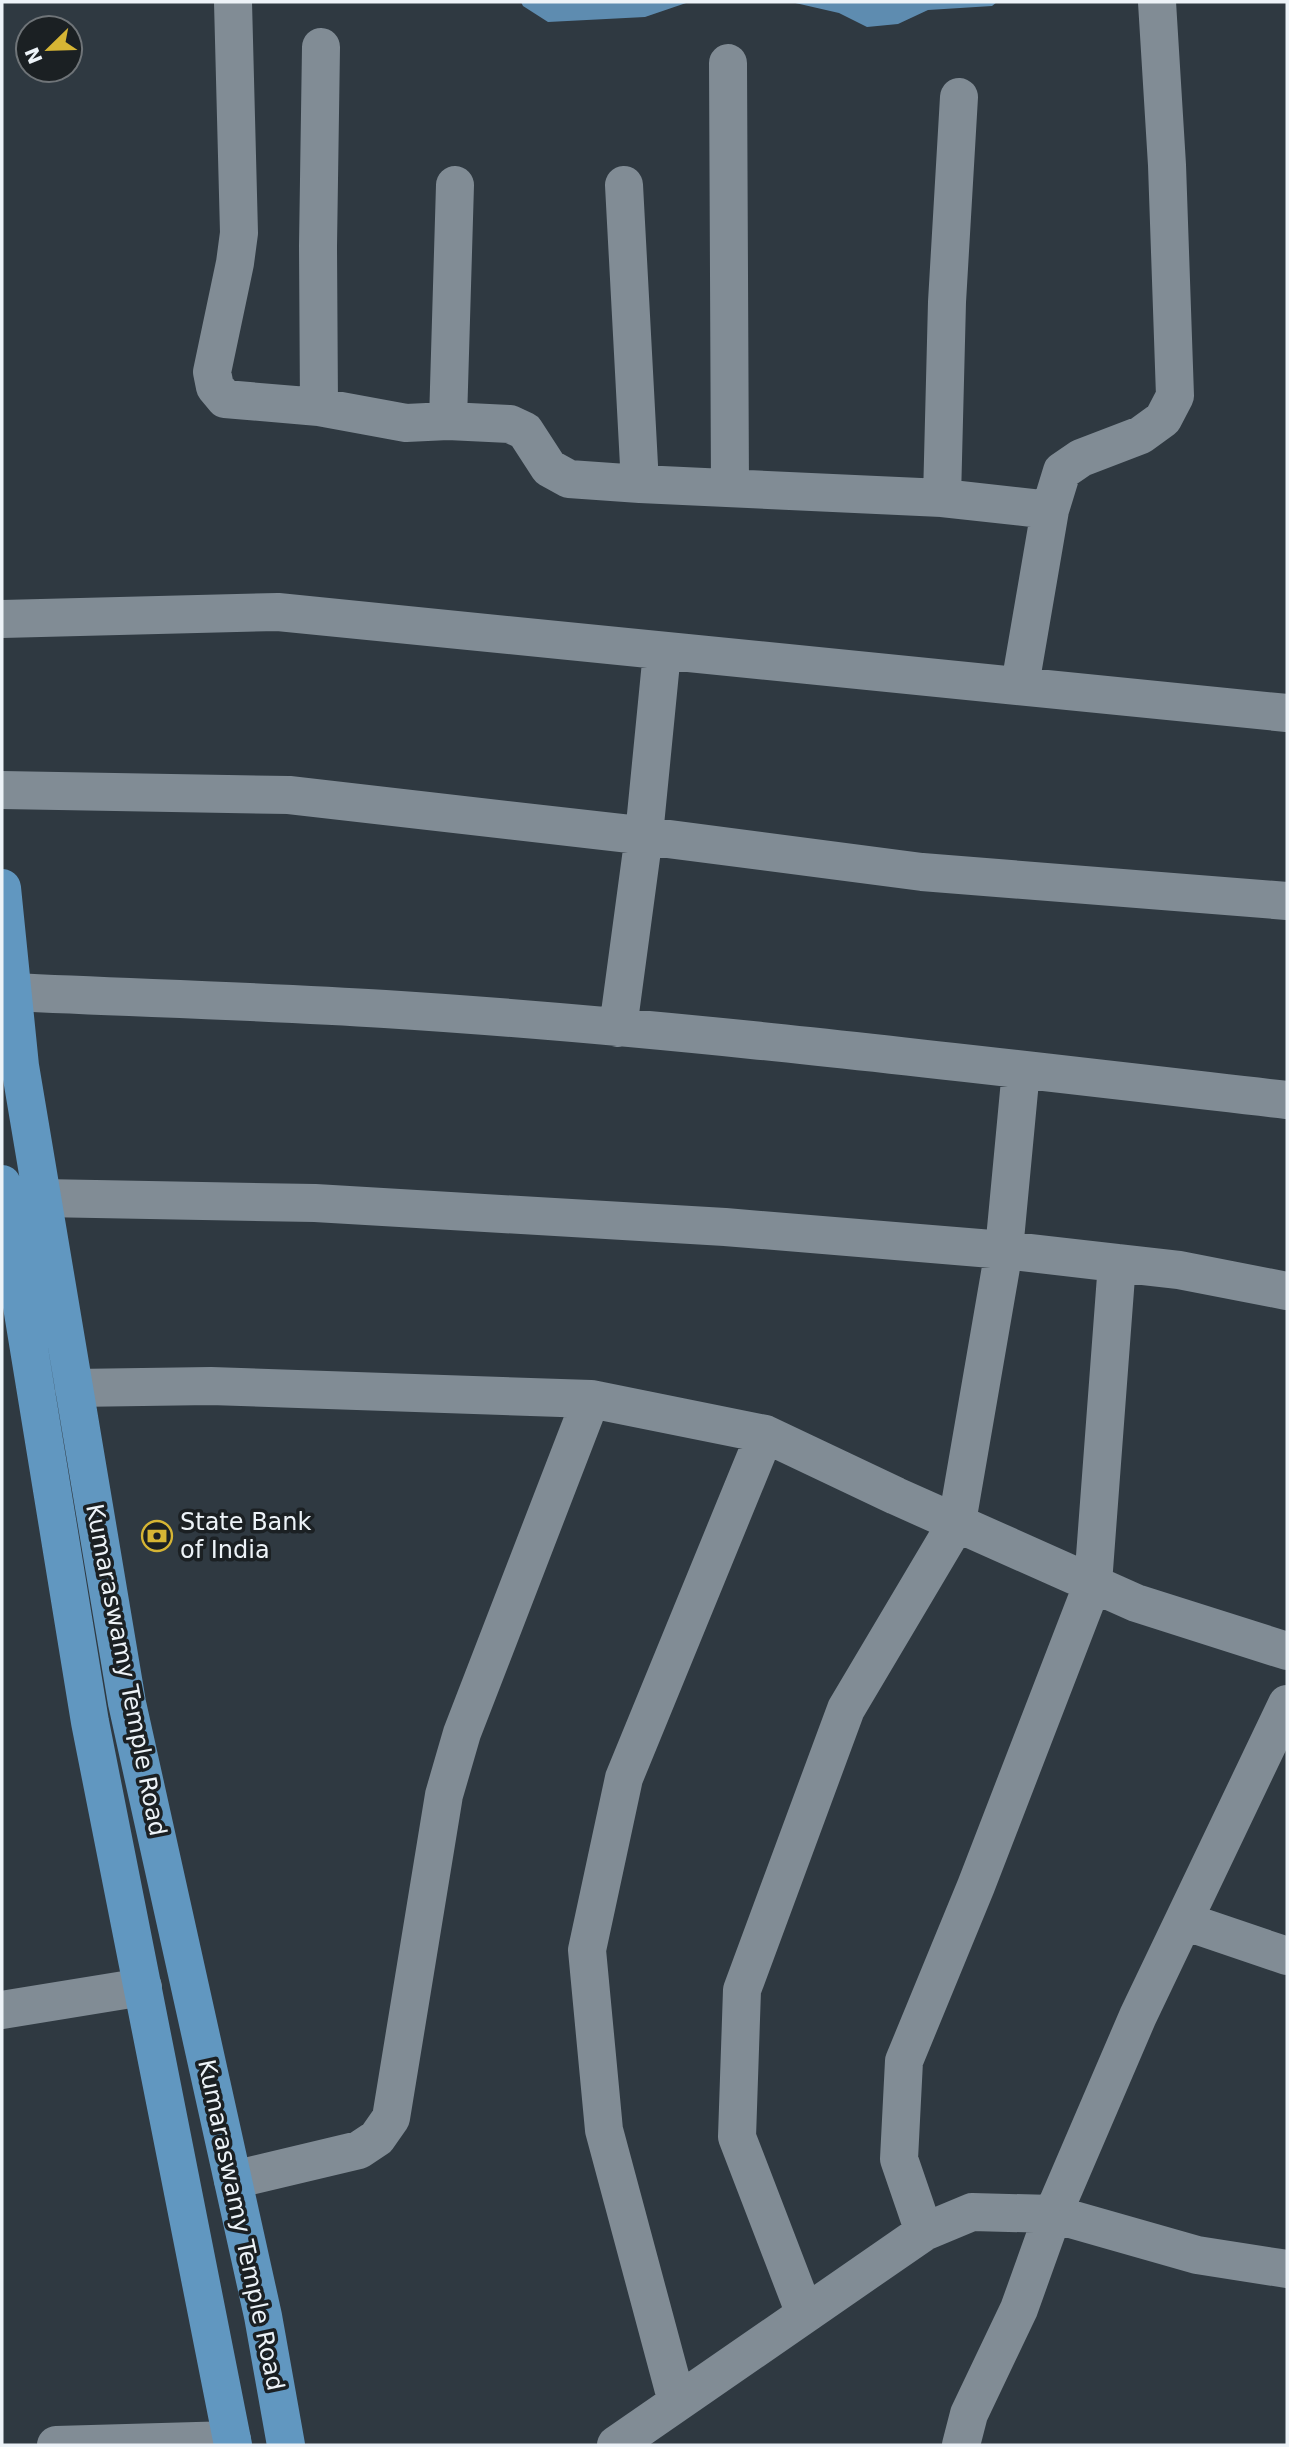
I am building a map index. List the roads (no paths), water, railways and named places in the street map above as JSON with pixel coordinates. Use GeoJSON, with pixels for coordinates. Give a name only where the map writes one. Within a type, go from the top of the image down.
{"type":"FeatureCollection","features":[{"type":"Feature","properties":{"kind":"main road","name":"Kumaraswamy Temple Road"},"geometry":{"type":"LineString","coordinates":[[2,888],[20,1066],[127,1703],[263,2316],[286,2445]]}},
{"type":"Feature","properties":{"kind":"main road","name":"Kumaraswamy Temple Road"},"geometry":{"type":"LineString","coordinates":[[2,1184],[90,1722],[233,2443]]}},
{"type":"Feature","properties":{"kind":"street"},"geometry":{"type":"LineString","coordinates":[[233,2],[239,233],[212,372],[215,387],[225,398],[319,407],[406,423],[448,421],[510,424],[525,431],[550,468],[569,479],[942,498],[1050,510]]}},
{"type":"Feature","properties":{"kind":"street"},"geometry":{"type":"LineString","coordinates":[[1020,685],[1050,510],[1062,471],[1081,458],[1141,435],[1163,419],[1175,396],[1167,165],[1157,2]]}},
{"type":"Feature","properties":{"kind":"street"},"geometry":{"type":"LineString","coordinates":[[319,407],[321,47]]}},
{"type":"Feature","properties":{"kind":"street"},"geometry":{"type":"LineString","coordinates":[[728,63],[730,487]]}},
{"type":"Feature","properties":{"kind":"street"},"geometry":{"type":"LineString","coordinates":[[942,498],[947,302],[959,97]]}},
{"type":"Feature","properties":{"kind":"street"},"geometry":{"type":"LineString","coordinates":[[448,421],[455,185]]}},
{"type":"Feature","properties":{"kind":"street"},"geometry":{"type":"LineString","coordinates":[[624,185],[640,484]]}},
{"type":"Feature","properties":{"kind":"street"},"geometry":{"type":"LineString","coordinates":[[2,619],[278,612],[1287,713]]}},
{"type":"Feature","properties":{"kind":"street"},"geometry":{"type":"LineString","coordinates":[[618,1028],[644,835],[662,652]]}},
{"type":"Feature","properties":{"kind":"street"},"geometry":{"type":"LineString","coordinates":[[2,790],[289,795],[644,835],[922,872],[1287,901]]}},
{"type":"Feature","properties":{"kind":"street"},"geometry":{"type":"LineString","coordinates":[[12,992],[386,1009],[618,1028],[1287,1100]]}},
{"type":"Feature","properties":{"kind":"street"},"geometry":{"type":"LineString","coordinates":[[805,2314],[737,2137],[742,1990],[846,1709],[957,1522],[1003,1250],[1021,1070]]}},
{"type":"Feature","properties":{"kind":"street"},"geometry":{"type":"LineString","coordinates":[[42,1198],[315,1203],[725,1227],[1003,1250],[1179,1270],[1287,1291]]}},
{"type":"Feature","properties":{"kind":"street"},"geometry":{"type":"LineString","coordinates":[[924,2232],[899,2159],[904,2061],[976,1886],[1093,1583],[1117,1263]]}},
{"type":"Feature","properties":{"kind":"street"},"geometry":{"type":"LineString","coordinates":[[74,1388],[211,1386],[591,1399],[765,1434],[896,1496],[1136,1602],[1287,1651]]}},
{"type":"Feature","properties":{"kind":"street"},"geometry":{"type":"LineString","coordinates":[[233,2180],[359,2150],[377,2138],[391,2118],[444,1795],[462,1733],[591,1399]]}},
{"type":"Feature","properties":{"kind":"street"},"geometry":{"type":"LineString","coordinates":[[677,2402],[604,2130],[587,1950],[624,1778],[765,1434]]}},
{"type":"Feature","properties":{"kind":"street"},"geometry":{"type":"LineString","coordinates":[[961,2445],[969,2414],[1019,2309],[1053,2214],[1138,2016],[1287,1704]]}},
{"type":"Feature","properties":{"kind":"street"},"geometry":{"type":"LineString","coordinates":[[1184,1921],[1287,1956]]}},
{"type":"Feature","properties":{"kind":"street"},"geometry":{"type":"LineString","coordinates":[[2,2010],[143,1987]]}},
{"type":"Feature","properties":{"kind":"street"},"geometry":{"type":"LineString","coordinates":[[616,2445],[924,2232],[972,2212],[1053,2214],[1197,2255],[1287,2269]]}},
{"type":"Feature","properties":{"kind":"street"},"geometry":{"type":"LineString","coordinates":[[56,2445],[233,2443]]}},
{"type":"Feature","properties":{"kind":"water"},"geometry":{"type":"Polygon","coordinates":[[[521,2],[689,2],[645,17],[548,22],[521,2]]]}},
{"type":"Feature","properties":{"kind":"water"},"geometry":{"type":"Polygon","coordinates":[[[791,2],[997,2],[992,6],[928,10],[898,24],[867,27],[839,13],[791,2]]]}},
{"type":"Feature","properties":{"kind":"place","name":"State Bank of India"},"geometry":{"type":"Point","coordinates":[157,1536]}}]}
